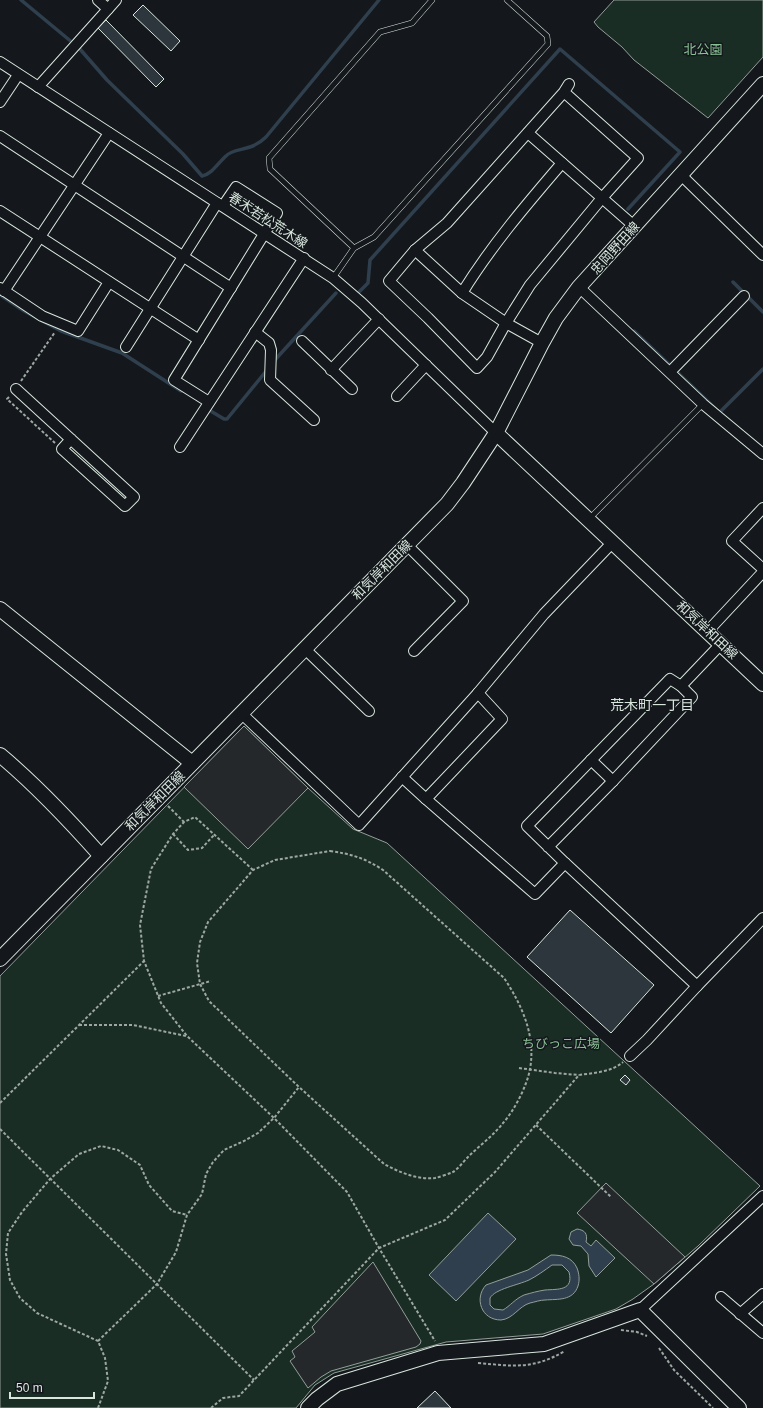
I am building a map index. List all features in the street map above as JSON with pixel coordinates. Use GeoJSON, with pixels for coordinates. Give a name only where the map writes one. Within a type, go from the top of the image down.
{"type":"FeatureCollection","features":[{"type":"Feature","properties":{"kind":"street"},"geometry":{"type":"LineString","coordinates":[[98,0],[108,9]]}},
{"type":"Feature","properties":{"kind":"street"},"geometry":{"type":"LineString","coordinates":[[38,87],[116,0]]}},
{"type":"Feature","properties":{"kind":"street","name":"春木若松荒木線"},"geometry":{"type":"LineString","coordinates":[[0,62],[333,278],[379,319],[496,433]]}},
{"type":"Feature","properties":{"kind":"street"},"geometry":{"type":"LineString","coordinates":[[0,102],[18,75]]}},
{"type":"Feature","properties":{"kind":"street","name":"忠岡野田線"},"geometry":{"type":"LineString","coordinates":[[496,433],[556,318],[579,287],[763,84]]}},
{"type":"Feature","properties":{"kind":"street"},"geometry":{"type":"LineString","coordinates":[[567,88],[638,158],[602,198],[530,285],[487,357],[477,368],[389,281],[415,250],[447,223],[528,133],[567,88]]}},
{"type":"Feature","properties":{"kind":"street"},"geometry":{"type":"LineString","coordinates":[[109,133],[40,237],[2,290],[42,316],[78,331],[109,282]]}},
{"type":"Feature","properties":{"kind":"street"},"geometry":{"type":"LineString","coordinates":[[528,133],[634,226]]}},
{"type":"Feature","properties":{"kind":"street"},"geometry":{"type":"LineString","coordinates":[[0,136],[231,288]]}},
{"type":"Feature","properties":{"kind":"street"},"geometry":{"type":"LineString","coordinates":[[462,293],[476,270],[515,218],[562,163]]}},
{"type":"Feature","properties":{"kind":"street"},"geometry":{"type":"LineString","coordinates":[[680,174],[763,255]]}},
{"type":"Feature","properties":{"kind":"street"},"geometry":{"type":"LineString","coordinates":[[126,347],[183,256],[220,204],[236,187],[277,213],[174,380],[209,402]]}},
{"type":"Feature","properties":{"kind":"street"},"geometry":{"type":"LineString","coordinates":[[0,211],[199,340]]}},
{"type":"Feature","properties":{"kind":"street"},"geometry":{"type":"LineString","coordinates":[[415,250],[462,293],[506,323],[542,343]]}},
{"type":"Feature","properties":{"kind":"street"},"geometry":{"type":"LineString","coordinates":[[180,447],[304,258]]}},
{"type":"Feature","properties":{"kind":"street"},"geometry":{"type":"LineString","coordinates":[[579,287],[703,404],[763,454]]}},
{"type":"Feature","properties":{"kind":"street"},"geometry":{"type":"LineString","coordinates":[[670,372],[744,296]]}},
{"type":"Feature","properties":{"kind":"street"},"geometry":{"type":"LineString","coordinates":[[332,370],[379,319]]}},
{"type":"Feature","properties":{"kind":"street"},"geometry":{"type":"LineString","coordinates":[[255,332],[269,343],[271,350],[270,380],[314,420]]}},
{"type":"Feature","properties":{"kind":"street"},"geometry":{"type":"LineString","coordinates":[[302,341],[352,389]]}},
{"type":"Feature","properties":{"kind":"street"},"geometry":{"type":"LineString","coordinates":[[397,396],[426,365]]}},
{"type":"Feature","properties":{"kind":"street"},"geometry":{"type":"LineString","coordinates":[[16,389],[71,439],[134,497],[125,506],[62,449],[71,439]]}},
{"type":"Feature","properties":{"kind":"street","name":"和気岸和田線"},"geometry":{"type":"LineString","coordinates":[[0,958],[447,504],[463,483],[496,433],[763,684]]}},
{"type":"Feature","properties":{"kind":"street"},"geometry":{"type":"LineString","coordinates":[[708,631],[763,570],[732,541],[763,508]]}},
{"type":"Feature","properties":{"kind":"street"},"geometry":{"type":"LineString","coordinates":[[241,714],[360,825],[478,693],[544,614],[613,542]]}},
{"type":"Feature","properties":{"kind":"street"},"geometry":{"type":"LineString","coordinates":[[407,545],[462,601],[414,651]]}},
{"type":"Feature","properties":{"kind":"street"},"geometry":{"type":"LineString","coordinates":[[0,609],[192,763]]}},
{"type":"Feature","properties":{"kind":"street"},"geometry":{"type":"LineString","coordinates":[[681,686],[721,644]]}},
{"type":"Feature","properties":{"kind":"street"},"geometry":{"type":"LineString","coordinates":[[305,649],[369,711]]}},
{"type":"Feature","properties":{"kind":"street"},"geometry":{"type":"LineString","coordinates":[[548,847],[692,697],[681,686],[670,679],[527,826],[548,847],[697,986]]}},
{"type":"Feature","properties":{"kind":"street"},"geometry":{"type":"LineString","coordinates":[[426,799],[502,718],[478,693]]}},
{"type":"Feature","properties":{"kind":"street"},"geometry":{"type":"LineString","coordinates":[[0,755],[18,770],[66,817],[101,856]]}},
{"type":"Feature","properties":{"kind":"street"},"geometry":{"type":"LineString","coordinates":[[591,760],[613,781]]}},
{"type":"Feature","properties":{"kind":"street"},"geometry":{"type":"LineString","coordinates":[[402,777],[535,894],[565,863]]}},
{"type":"Feature","properties":{"kind":"street"},"geometry":{"type":"LineString","coordinates":[[630,1056],[647,1040],[697,986],[761,925]]}},
{"type":"Feature","properties":{"kind":"street"},"geometry":{"type":"LineString","coordinates":[[308,1408],[337,1384],[438,1353],[544,1344],[640,1310],[763,1196]]}},
{"type":"Feature","properties":{"kind":"street"},"geometry":{"type":"LineString","coordinates":[[740,1314],[763,1294]]}},
{"type":"Feature","properties":{"kind":"street"},"geometry":{"type":"LineString","coordinates":[[721,1297],[763,1333]]}},
{"type":"Feature","properties":{"kind":"street"},"geometry":{"type":"LineString","coordinates":[[640,1310],[739,1408]]}},
{"type":"Feature","properties":{"kind":"lane"},"geometry":{"type":"LineString","coordinates":[[354,248],[270,169],[269,158],[380,32],[412,23],[432,0]]}},
{"type":"Feature","properties":{"kind":"lane"},"geometry":{"type":"LineString","coordinates":[[333,278],[354,248],[374,237],[548,44],[547,36],[507,0]]}},
{"type":"Feature","properties":{"kind":"lane"},"geometry":{"type":"LineString","coordinates":[[589,519],[703,404]]}},
{"type":"Feature","properties":{"kind":"path"},"geometry":{"type":"LineString","coordinates":[[56,330],[16,389],[7,398],[62,449]]}},
{"type":"Feature","properties":{"kind":"path"},"geometry":{"type":"LineString","coordinates":[[166,804],[184,822]]}},
{"type":"Feature","properties":{"kind":"path"},"geometry":{"type":"LineString","coordinates":[[253,870],[195,817],[184,822],[174,834],[151,869],[140,925],[144,961],[161,1003],[187,1036],[274,1118],[347,1192],[437,1344]]}},
{"type":"Feature","properties":{"kind":"path"},"geometry":{"type":"LineString","coordinates":[[174,834],[188,850],[202,848],[214,835]]}},
{"type":"Feature","properties":{"kind":"path"},"geometry":{"type":"LineString","coordinates":[[330,851],[352,854],[369,861],[383,870],[504,978],[516,996],[524,1014],[529,1031],[530,1069],[520,1096],[503,1123],[453,1172],[436,1178],[419,1178],[399,1172],[384,1164],[299,1087],[209,1001],[200,984],[197,963],[200,942],[208,922],[253,870],[275,860],[330,851]]}},
{"type":"Feature","properties":{"kind":"path"},"geometry":{"type":"LineString","coordinates":[[0,1103],[144,961]]}},
{"type":"Feature","properties":{"kind":"path"},"geometry":{"type":"LineString","coordinates":[[158,996],[211,981]]}},
{"type":"Feature","properties":{"kind":"path"},"geometry":{"type":"LineString","coordinates":[[79,1025],[133,1025],[187,1036]]}},
{"type":"Feature","properties":{"kind":"path"},"geometry":{"type":"LineString","coordinates":[[519,1068],[579,1075],[600,1072],[620,1065],[630,1056]]}},
{"type":"Feature","properties":{"kind":"path"},"geometry":{"type":"LineString","coordinates":[[211,1408],[223,1398],[239,1396],[379,1248],[445,1220],[495,1172],[579,1075]]}},
{"type":"Feature","properties":{"kind":"path"},"geometry":{"type":"LineString","coordinates":[[98,1341],[157,1284],[176,1252],[187,1215],[202,1194],[206,1174],[213,1162],[224,1150],[258,1133],[274,1118],[299,1087]]}},
{"type":"Feature","properties":{"kind":"path"},"geometry":{"type":"LineString","coordinates":[[536,1125],[611,1197]]}},
{"type":"Feature","properties":{"kind":"path"},"geometry":{"type":"LineString","coordinates":[[0,1129],[254,1380]]}},
{"type":"Feature","properties":{"kind":"path"},"geometry":{"type":"LineString","coordinates":[[98,1408],[108,1381],[104,1358],[98,1341],[37,1312],[20,1298],[10,1280],[6,1254],[8,1233],[22,1212],[50,1179],[79,1154],[101,1146],[118,1150],[140,1165],[149,1185],[172,1211],[187,1215]]}},
{"type":"Feature","properties":{"kind":"path"},"geometry":{"type":"LineString","coordinates":[[616,1331],[637,1332],[651,1339]]}},
{"type":"Feature","properties":{"kind":"path"},"geometry":{"type":"LineString","coordinates":[[655,1344],[674,1370],[712,1408]]}},
{"type":"Feature","properties":{"kind":"path"},"geometry":{"type":"LineString","coordinates":[[471,1363],[526,1366],[554,1357],[566,1350]]}},
{"type":"Feature","properties":{"kind":"green space","name":"北公園"},"geometry":{"type":"Polygon","coordinates":[[[614,0],[763,0],[763,57],[708,118],[634,60],[594,22],[614,0]]]}},
{"type":"Feature","properties":{"kind":"green space","name":"ちびっこ広場"},"geometry":{"type":"Polygon","coordinates":[[[244,726],[353,829],[387,843],[760,1186],[698,1246],[654,1284],[616,1309],[543,1334],[446,1342],[334,1373],[315,1385],[296,1408],[0,1408],[0,976],[244,726]]]}},
{"type":"Feature","properties":{"kind":"shaded area"},"geometry":{"type":"Polygon","coordinates":[[[244,726],[308,788],[248,849],[184,787],[244,726]]]}},
{"type":"Feature","properties":{"kind":"shaded area"},"geometry":{"type":"Polygon","coordinates":[[[606,1183],[685,1257],[654,1284],[577,1213],[606,1183]]]}},
{"type":"Feature","properties":{"kind":"shaded area"},"geometry":{"type":"Polygon","coordinates":[[[373,1262],[421,1341],[420,1344],[416,1347],[331,1371],[308,1388],[290,1361],[295,1357],[292,1351],[315,1332],[312,1327],[373,1262]]]}},
{"type":"Feature","properties":{"kind":"water"},"geometry":{"type":"Polygon","coordinates":[[[488,1213],[516,1239],[456,1301],[429,1275],[488,1213]]]}},
{"type":"Feature","properties":{"kind":"water"},"geometry":{"type":"Polygon","coordinates":[[[577,1229],[582,1230],[585,1233],[587,1237],[586,1242],[591,1246],[596,1240],[615,1258],[596,1277],[589,1266],[588,1254],[581,1246],[573,1245],[569,1239],[571,1232],[577,1229]]]}},
{"type":"Feature","properties":{"kind":"water"},"geometry":{"type":"Polygon","coordinates":[[[551,1255],[563,1256],[572,1261],[577,1268],[579,1277],[578,1286],[576,1291],[569,1297],[541,1300],[530,1303],[505,1319],[494,1319],[484,1312],[480,1302],[480,1296],[486,1285],[528,1270],[551,1255]],[[552,1265],[529,1280],[497,1292],[490,1298],[490,1305],[494,1309],[503,1310],[524,1295],[542,1290],[564,1288],[569,1283],[570,1278],[569,1272],[562,1265],[552,1265]]]}},
{"type":"Feature","properties":{"kind":"building"},"geometry":{"type":"Polygon","coordinates":[[[143,5],[180,41],[171,51],[133,15],[143,5]]]}},
{"type":"Feature","properties":{"kind":"building"},"geometry":{"type":"Polygon","coordinates":[[[106,20],[164,79],[156,87],[98,28],[106,20]]]}},
{"type":"Feature","properties":{"kind":"building"},"geometry":{"type":"Polygon","coordinates":[[[570,910],[654,985],[611,1033],[527,957],[570,910]]]}},
{"type":"Feature","properties":{"kind":"building"},"geometry":{"type":"Polygon","coordinates":[[[625,1075],[630,1080],[626,1085],[620,1080],[625,1075]]]}},
{"type":"Feature","properties":{"kind":"building"},"geometry":{"type":"Polygon","coordinates":[[[435,1391],[451,1408],[417,1408],[435,1391]]]}},
{"type":"Feature","properties":{"kind":"waterway"},"geometry":{"type":"LineString","coordinates":[[21,0],[79,48],[107,80],[183,154],[202,176],[212,171],[228,154],[254,145],[266,137],[379,0]]}},
{"type":"Feature","properties":{"kind":"waterway"},"geometry":{"type":"LineString","coordinates":[[359,292],[368,283],[370,260],[560,49],[680,152],[628,209]]}},
{"type":"Feature","properties":{"kind":"waterway"},"geometry":{"type":"LineString","coordinates":[[733,282],[763,312]]}},
{"type":"Feature","properties":{"kind":"waterway"},"geometry":{"type":"LineString","coordinates":[[273,362],[336,293]]}},
{"type":"Feature","properties":{"kind":"waterway"},"geometry":{"type":"LineString","coordinates":[[0,295],[24,311],[61,331],[122,353],[181,391]]}},
{"type":"Feature","properties":{"kind":"waterway"},"geometry":{"type":"LineString","coordinates":[[634,331],[719,412]]}},
{"type":"Feature","properties":{"kind":"waterway"},"geometry":{"type":"LineString","coordinates":[[721,411],[763,369]]}},
{"type":"Feature","properties":{"kind":"waterway"},"geometry":{"type":"LineString","coordinates":[[209,410],[224,419],[227,419],[267,370]]}},
{"type":"Feature","properties":{"kind":"district","name":"荒木町一丁目"},"geometry":{"type":"Point","coordinates":[652,705]}}]}
